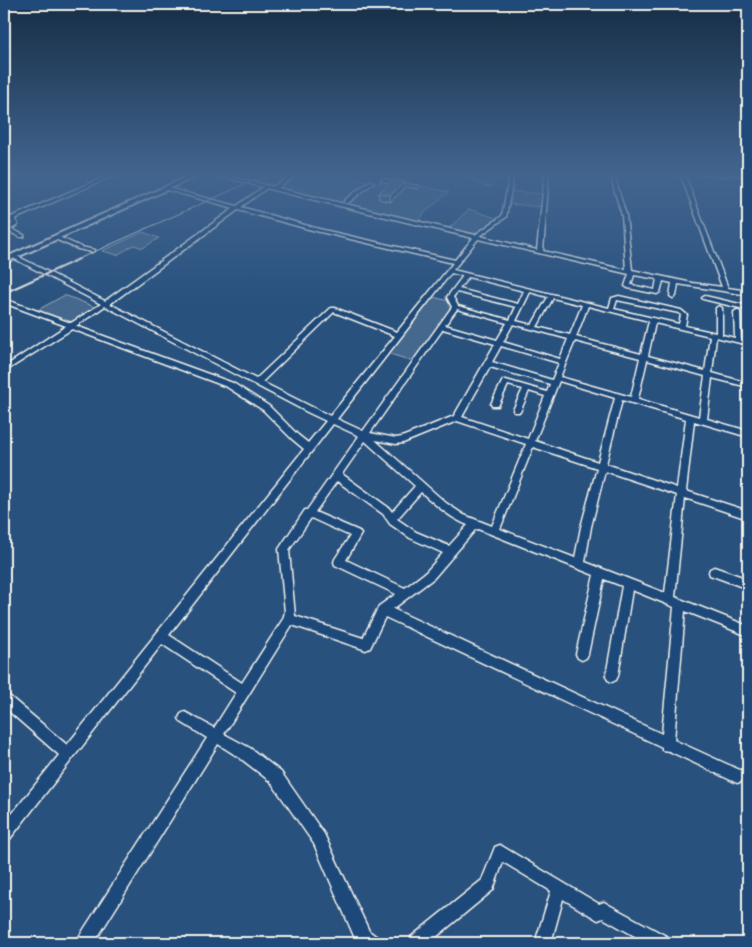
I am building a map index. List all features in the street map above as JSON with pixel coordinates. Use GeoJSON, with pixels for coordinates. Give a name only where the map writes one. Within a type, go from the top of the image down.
{"type":"FeatureCollection","features":[{"type":"Feature","properties":{"kind":"main road"},"geometry":{"type":"LineString","coordinates":[[4,261],[104,217]]}},
{"type":"Feature","properties":{"kind":"street"},"geometry":{"type":"LineString","coordinates":[[5,229],[15,225],[13,218],[15,217]]}},
{"type":"Feature","properties":{"kind":"street"},"geometry":{"type":"LineString","coordinates":[[4,370],[105,304],[225,217]]}},
{"type":"Feature","properties":{"kind":"street"},"geometry":{"type":"LineString","coordinates":[[273,217],[456,262]]}},
{"type":"Feature","properties":{"kind":"street"},"geometry":{"type":"LineString","coordinates":[[395,217],[675,282],[748,293]]}},
{"type":"Feature","properties":{"kind":"street"},"geometry":{"type":"LineString","coordinates":[[4,835],[162,637],[476,236],[504,217]]}},
{"type":"Feature","properties":{"kind":"street"},"geometry":{"type":"LineString","coordinates":[[540,252],[543,217]]}},
{"type":"Feature","properties":{"kind":"street"},"geometry":{"type":"LineString","coordinates":[[624,217],[630,272],[628,286],[657,292],[660,278]]}},
{"type":"Feature","properties":{"kind":"street"},"geometry":{"type":"LineString","coordinates":[[699,217],[726,290]]}},
{"type":"Feature","properties":{"kind":"street"},"geometry":{"type":"LineString","coordinates":[[5,229],[22,236]]}},
{"type":"Feature","properties":{"kind":"street"},"geometry":{"type":"LineString","coordinates":[[56,238],[92,250]]}},
{"type":"Feature","properties":{"kind":"street"},"geometry":{"type":"LineString","coordinates":[[15,256],[332,420],[364,435],[396,441],[458,418],[528,290]]}},
{"type":"Feature","properties":{"kind":"street"},"geometry":{"type":"LineString","coordinates":[[449,271],[748,343]]}},
{"type":"Feature","properties":{"kind":"street"},"geometry":{"type":"LineString","coordinates":[[467,275],[450,297],[455,307],[748,385]]}},
{"type":"Feature","properties":{"kind":"street"},"geometry":{"type":"LineString","coordinates":[[673,296],[675,282]]}},
{"type":"Feature","properties":{"kind":"street"},"geometry":{"type":"LineString","coordinates":[[456,290],[520,306]]}},
{"type":"Feature","properties":{"kind":"street"},"geometry":{"type":"LineString","coordinates":[[534,327],[551,296]]}},
{"type":"Feature","properties":{"kind":"street"},"geometry":{"type":"LineString","coordinates":[[611,310],[614,299],[619,298],[681,312],[684,315],[682,327]]}},
{"type":"Feature","properties":{"kind":"street"},"geometry":{"type":"LineString","coordinates":[[705,298],[748,308]]}},
{"type":"Feature","properties":{"kind":"street"},"geometry":{"type":"LineString","coordinates":[[4,301],[230,385],[266,408],[310,449]]}},
{"type":"Feature","properties":{"kind":"street"},"geometry":{"type":"LineString","coordinates":[[495,531],[586,304]]}},
{"type":"Feature","properties":{"kind":"street"},"geometry":{"type":"LineString","coordinates":[[86,943],[289,619],[284,549],[455,307]]}},
{"type":"Feature","properties":{"kind":"street"},"geometry":{"type":"LineString","coordinates":[[703,420],[708,374],[716,336],[719,308]]}},
{"type":"Feature","properties":{"kind":"street"},"geometry":{"type":"LineString","coordinates":[[257,382],[332,309],[399,335]]}},
{"type":"Feature","properties":{"kind":"street"},"geometry":{"type":"LineString","coordinates":[[737,312],[738,341]]}},
{"type":"Feature","properties":{"kind":"street"},"geometry":{"type":"LineString","coordinates":[[634,401],[652,320]]}},
{"type":"Feature","properties":{"kind":"street"},"geometry":{"type":"LineString","coordinates":[[441,326],[563,362]]}},
{"type":"Feature","properties":{"kind":"street"},"geometry":{"type":"LineString","coordinates":[[488,364],[634,401],[748,434]]}},
{"type":"Feature","properties":{"kind":"street"},"geometry":{"type":"LineString","coordinates":[[495,404],[506,382],[550,395]]}},
{"type":"Feature","properties":{"kind":"street"},"geometry":{"type":"LineString","coordinates":[[517,410],[527,388]]}},
{"type":"Feature","properties":{"kind":"street"},"geometry":{"type":"LineString","coordinates":[[580,564],[586,528],[619,397]]}},
{"type":"Feature","properties":{"kind":"street"},"geometry":{"type":"LineString","coordinates":[[668,600],[690,417]]}},
{"type":"Feature","properties":{"kind":"street"},"geometry":{"type":"LineString","coordinates":[[458,418],[748,515]]}},
{"type":"Feature","properties":{"kind":"street"},"geometry":{"type":"LineString","coordinates":[[364,435],[453,514],[748,631]]}},
{"type":"Feature","properties":{"kind":"street"},"geometry":{"type":"LineString","coordinates":[[336,475],[386,511],[393,521],[413,535],[451,552]]}},
{"type":"Feature","properties":{"kind":"street"},"geometry":{"type":"LineString","coordinates":[[392,518],[420,486]]}},
{"type":"Feature","properties":{"kind":"street"},"geometry":{"type":"LineString","coordinates":[[308,513],[356,534],[340,562],[398,588],[406,594]]}},
{"type":"Feature","properties":{"kind":"street"},"geometry":{"type":"LineString","coordinates":[[289,619],[366,644],[383,610],[430,575],[472,527],[477,525]]}},
{"type":"Feature","properties":{"kind":"street"},"geometry":{"type":"LineString","coordinates":[[714,572],[748,584]]}},
{"type":"Feature","properties":{"kind":"street"},"geometry":{"type":"LineString","coordinates":[[582,654],[600,573]]}},
{"type":"Feature","properties":{"kind":"street"},"geometry":{"type":"LineString","coordinates":[[612,676],[628,584]]}},
{"type":"Feature","properties":{"kind":"street"},"geometry":{"type":"LineString","coordinates":[[667,745],[680,605]]}},
{"type":"Feature","properties":{"kind":"street"},"geometry":{"type":"LineString","coordinates":[[383,610],[667,745],[737,776]]}},
{"type":"Feature","properties":{"kind":"street"},"geometry":{"type":"LineString","coordinates":[[162,637],[244,692]]}},
{"type":"Feature","properties":{"kind":"street"},"geometry":{"type":"LineString","coordinates":[[4,699],[68,754]]}},
{"type":"Feature","properties":{"kind":"street"},"geometry":{"type":"LineString","coordinates":[[185,718],[245,753],[276,777],[319,839],[363,941]]}},
{"type":"Feature","properties":{"kind":"street"},"geometry":{"type":"LineString","coordinates":[[417,943],[488,885],[500,852],[598,912],[604,910],[662,943]]}},
{"type":"Feature","properties":{"kind":"street"},"geometry":{"type":"LineString","coordinates":[[543,943],[559,888]]}},
{"type":"Feature","properties":{"kind":"shaded area"},"geometry":{"type":"Polygon","coordinates":[[[399,217],[422,217],[420,222],[399,217]]]}},
{"type":"Feature","properties":{"kind":"shaded area"},"geometry":{"type":"Polygon","coordinates":[[[460,217],[494,217],[499,219],[476,234],[449,228],[460,217]]]}},
{"type":"Feature","properties":{"kind":"shaded area"},"geometry":{"type":"Polygon","coordinates":[[[143,232],[159,238],[143,248],[134,245],[117,255],[102,251],[143,232]]]}},
{"type":"Feature","properties":{"kind":"shaded area"},"geometry":{"type":"Polygon","coordinates":[[[63,296],[95,307],[72,325],[36,311],[63,296]]]}},
{"type":"Feature","properties":{"kind":"shaded area"},"geometry":{"type":"Polygon","coordinates":[[[433,297],[449,301],[452,306],[412,361],[387,353],[433,297]]]}},
{"type":"Feature","properties":{"kind":"railway"},"geometry":{"type":"LineString","coordinates":[[76,260],[171,217]]}},
{"type":"Feature","properties":{"kind":"railway"},"geometry":{"type":"LineString","coordinates":[[4,293],[79,259]]}}]}
